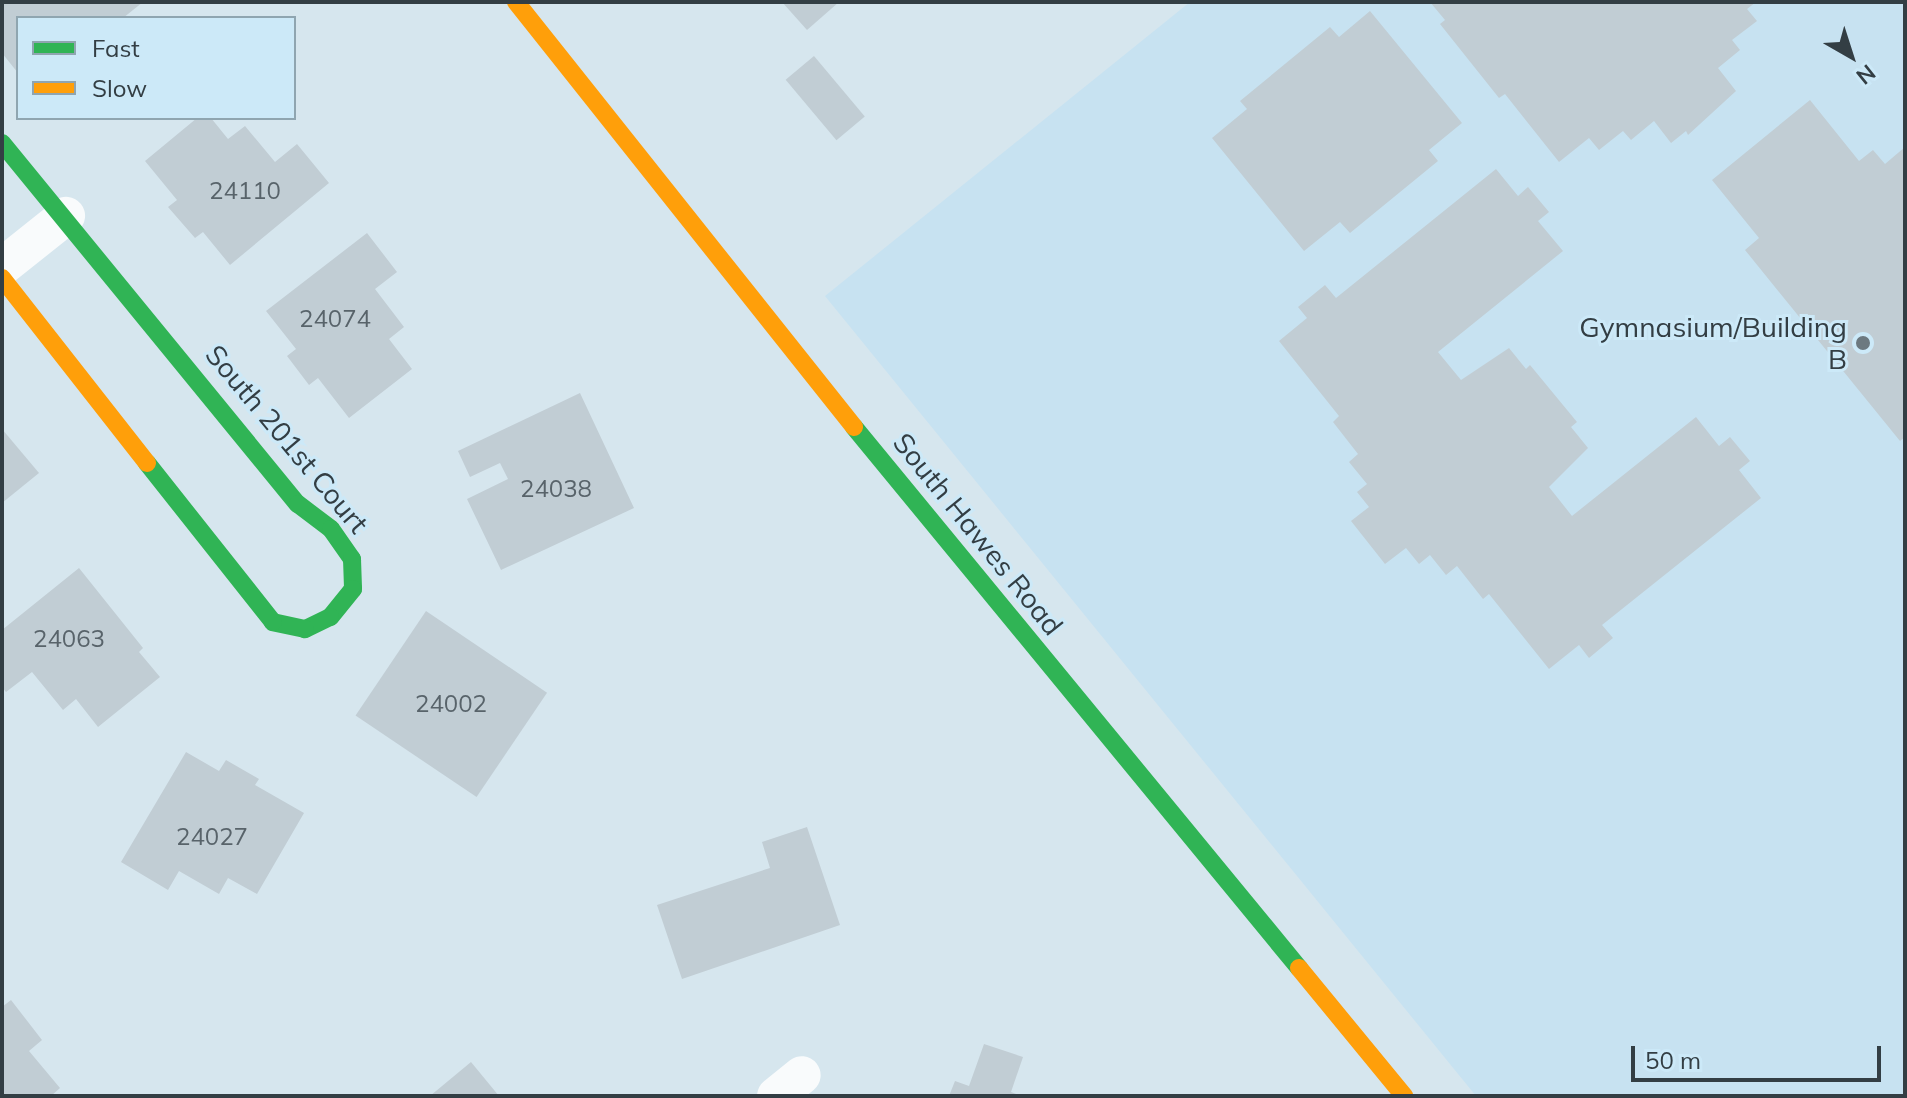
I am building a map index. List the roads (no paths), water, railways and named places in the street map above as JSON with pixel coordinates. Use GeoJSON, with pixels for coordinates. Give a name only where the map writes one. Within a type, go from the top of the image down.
{"type":"FeatureCollection","features":[{"type":"Feature","properties":{"kind":"main road","name":"South Hawes Road"},"geometry":{"type":"LineString","coordinates":[[521,4],[858,432],[1404,1096]]}},
{"type":"Feature","properties":{"kind":"main road","name":"South 201st Court"},"geometry":{"type":"LineString","coordinates":[[2,278],[273,622],[305,629],[330,617],[353,589],[352,559],[331,529],[298,504],[66,216],[5,151]]}},
{"type":"Feature","properties":{"kind":"street"},"geometry":{"type":"LineString","coordinates":[[2,267],[66,216]]}},
{"type":"Feature","properties":{"kind":"place","name":"Gymnasium/Building B"},"geometry":{"type":"Point","coordinates":[1863,343]}}]}
